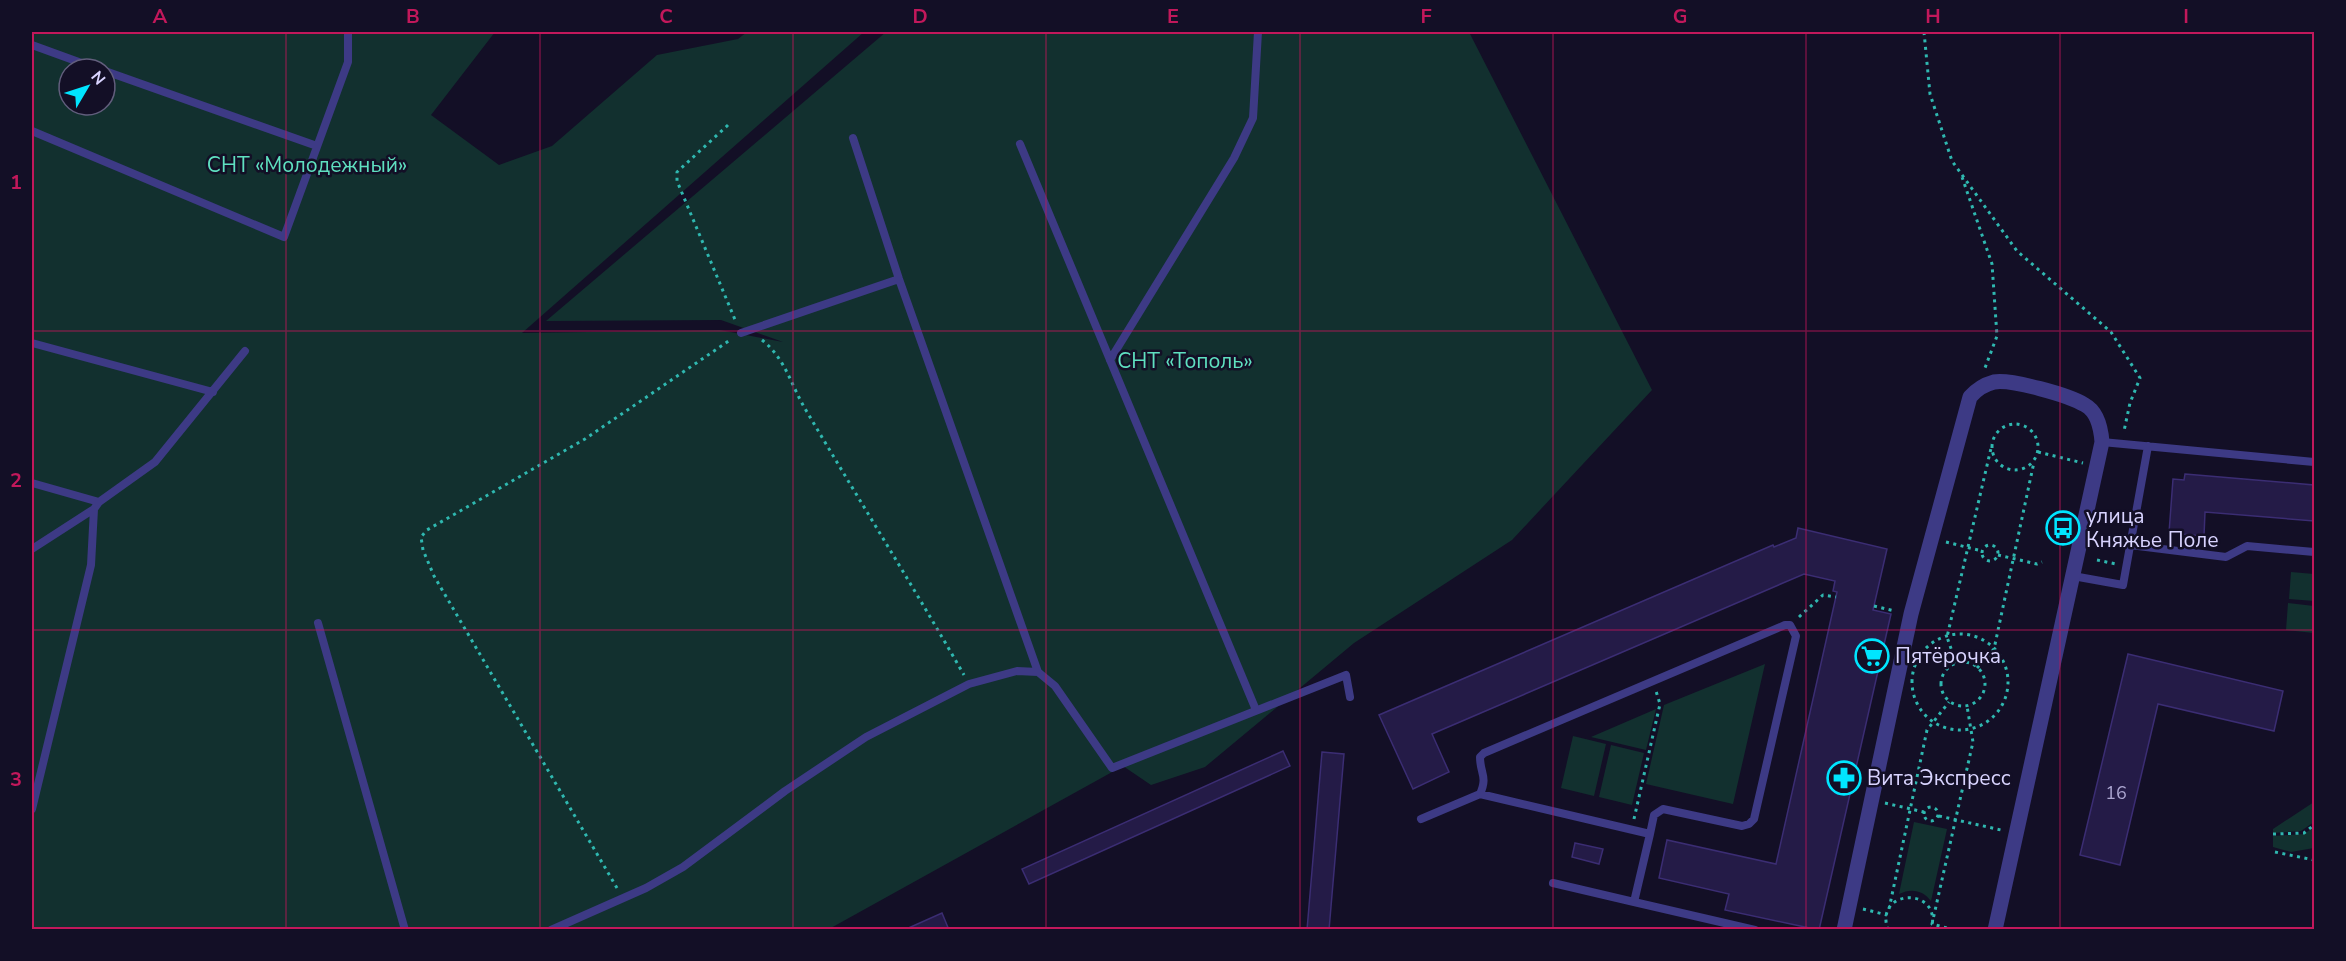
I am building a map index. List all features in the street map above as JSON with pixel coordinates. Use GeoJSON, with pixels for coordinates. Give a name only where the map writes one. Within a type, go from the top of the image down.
{"type":"FeatureCollection","features":[{"type":"Feature","properties":{"kind":"street"},"geometry":{"type":"LineString","coordinates":[[1844,930],[1911,614],[1970,397],[1980,387],[2007,381],[2086,405],[2096,416],[2101,429],[2102,442],[1995,930]]}},
{"type":"Feature","properties":{"kind":"lane"},"geometry":{"type":"LineString","coordinates":[[32,131],[284,237],[348,62],[348,32]]}},
{"type":"Feature","properties":{"kind":"lane"},"geometry":{"type":"LineString","coordinates":[[1110,360],[1234,158],[1253,118],[1258,32]]}},
{"type":"Feature","properties":{"kind":"lane"},"geometry":{"type":"LineString","coordinates":[[32,45],[65,57]]}},
{"type":"Feature","properties":{"kind":"lane"},"geometry":{"type":"LineString","coordinates":[[117,75],[317,146]]}},
{"type":"Feature","properties":{"kind":"lane"},"geometry":{"type":"LineString","coordinates":[[853,138],[899,279],[1038,672],[1055,686],[1112,768],[1346,675],[1350,697]]}},
{"type":"Feature","properties":{"kind":"lane"},"geometry":{"type":"LineString","coordinates":[[1020,144],[1256,710]]}},
{"type":"Feature","properties":{"kind":"lane"},"geometry":{"type":"LineString","coordinates":[[741,333],[899,279]]}},
{"type":"Feature","properties":{"kind":"lane"},"geometry":{"type":"LineString","coordinates":[[32,343],[213,392]]}},
{"type":"Feature","properties":{"kind":"lane"},"geometry":{"type":"LineString","coordinates":[[32,549],[97,506],[154,462],[245,351]]}},
{"type":"Feature","properties":{"kind":"lane"},"geometry":{"type":"LineString","coordinates":[[2102,442],[2314,462]]}},
{"type":"Feature","properties":{"kind":"lane"},"geometry":{"type":"LineString","coordinates":[[2073,576],[2123,585],[2148,446]]}},
{"type":"Feature","properties":{"kind":"lane"},"geometry":{"type":"LineString","coordinates":[[32,483],[97,506]]}},
{"type":"Feature","properties":{"kind":"lane"},"geometry":{"type":"LineString","coordinates":[[32,809],[91,565],[97,506]]}},
{"type":"Feature","properties":{"kind":"lane"},"geometry":{"type":"LineString","coordinates":[[2130,545],[2226,557],[2247,546],[2314,552]]}},
{"type":"Feature","properties":{"kind":"lane"},"geometry":{"type":"LineString","coordinates":[[318,623],[405,930]]}},
{"type":"Feature","properties":{"kind":"lane"},"geometry":{"type":"LineString","coordinates":[[1480,794],[1485,778],[1480,757],[1484,753],[1790,625],[1796,636],[1754,819],[1742,826],[1663,809],[1654,815],[1634,902]]}},
{"type":"Feature","properties":{"kind":"lane"},"geometry":{"type":"LineString","coordinates":[[550,930],[622,898],[683,867],[785,791],[866,737],[969,684],[1017,671],[1038,672]]}},
{"type":"Feature","properties":{"kind":"lane"},"geometry":{"type":"LineString","coordinates":[[1421,819],[1480,794],[1650,834]]}},
{"type":"Feature","properties":{"kind":"lane"},"geometry":{"type":"LineString","coordinates":[[1553,883],[1755,930]]}},
{"type":"Feature","properties":{"kind":"path"},"geometry":{"type":"LineString","coordinates":[[1924,32],[1930,93],[1952,161],[2017,251],[2111,332],[2140,378],[2130,403],[2121,444]]}},
{"type":"Feature","properties":{"kind":"path"},"geometry":{"type":"LineString","coordinates":[[728,125],[686,162],[677,172],[677,181],[741,333]]}},
{"type":"Feature","properties":{"kind":"path"},"geometry":{"type":"LineString","coordinates":[[1961,173],[1992,264],[1997,336],[1983,372]]}},
{"type":"Feature","properties":{"kind":"path"},"geometry":{"type":"LineString","coordinates":[[622,898],[435,576],[423,550],[421,537],[427,530],[585,439],[741,333],[759,337],[777,352],[805,410],[906,572],[969,684]]}},
{"type":"Feature","properties":{"kind":"path"},"geometry":{"type":"LineString","coordinates":[[1956,663],[1947,637],[1992,444],[1995,436],[2006,426],[2022,424],[2034,433],[2038,452],[1994,649],[1977,668]]}},
{"type":"Feature","properties":{"kind":"path"},"geometry":{"type":"LineString","coordinates":[[1992,444],[1995,459],[2006,469],[2022,470],[2034,462]]}},
{"type":"Feature","properties":{"kind":"path"},"geometry":{"type":"LineString","coordinates":[[2038,452],[2097,466]]}},
{"type":"Feature","properties":{"kind":"path"},"geometry":{"type":"LineString","coordinates":[[1932,539],[1982,551],[1992,545],[1998,550],[1998,555]]}},
{"type":"Feature","properties":{"kind":"path"},"geometry":{"type":"LineString","coordinates":[[1982,551],[1988,561],[1998,555],[2037,564],[2042,562]]}},
{"type":"Feature","properties":{"kind":"path"},"geometry":{"type":"LineString","coordinates":[[2097,560],[2126,566]]}},
{"type":"Feature","properties":{"kind":"path"},"geometry":{"type":"LineString","coordinates":[[1790,625],[1823,595],[1836,597]]}},
{"type":"Feature","properties":{"kind":"path"},"geometry":{"type":"LineString","coordinates":[[1874,606],[1911,614]]}},
{"type":"Feature","properties":{"kind":"path"},"geometry":{"type":"LineString","coordinates":[[1967,635],[1982,639],[2003,661],[2008,676],[2007,691],[2002,706],[1993,718],[1970,729],[1949,729],[1934,722],[1922,711],[1915,697],[1912,681],[1916,665],[1924,651],[1936,641],[1947,637],[1967,635]]}},
{"type":"Feature","properties":{"kind":"path"},"geometry":{"type":"LineString","coordinates":[[1967,662],[1977,668],[1983,676],[1984,690],[1976,702],[1966,706],[1949,702],[1941,690],[1940,682],[1946,669],[1956,663],[1967,662]]}},
{"type":"Feature","properties":{"kind":"path"},"geometry":{"type":"LineString","coordinates":[[1632,830],[1660,704],[1653,681]]}},
{"type":"Feature","properties":{"kind":"path"},"geometry":{"type":"LineString","coordinates":[[1888,930],[1888,909],[1927,730],[1949,702]]}},
{"type":"Feature","properties":{"kind":"path"},"geometry":{"type":"LineString","coordinates":[[1931,930],[1973,742],[1966,706]]}},
{"type":"Feature","properties":{"kind":"path"},"geometry":{"type":"LineString","coordinates":[[1872,800],[1924,812],[1933,807],[1939,816],[2016,834]]}},
{"type":"Feature","properties":{"kind":"path"},"geometry":{"type":"LineString","coordinates":[[1924,812],[1924,816],[1930,821],[1939,816]]}},
{"type":"Feature","properties":{"kind":"path"},"geometry":{"type":"LineString","coordinates":[[2273,834],[2304,832],[2314,825]]}},
{"type":"Feature","properties":{"kind":"path"},"geometry":{"type":"LineString","coordinates":[[2275,852],[2314,860]]}},
{"type":"Feature","properties":{"kind":"path"},"geometry":{"type":"LineString","coordinates":[[1888,909],[1900,899],[1916,898],[1928,906],[1932,924]]}},
{"type":"Feature","properties":{"kind":"path"},"geometry":{"type":"LineString","coordinates":[[1849,906],[1887,915]]}},
{"type":"Feature","properties":{"kind":"path"},"geometry":{"type":"LineString","coordinates":[[1932,924],[1954,930]]}},
{"type":"Feature","properties":{"kind":"green space"},"geometry":{"type":"Polygon","coordinates":[[[32,32],[495,32],[431,115],[499,165],[552,146],[657,55],[738,39],[747,32],[864,32],[522,333],[720,330],[783,342],[721,320],[546,321],[886,32],[1469,32],[1652,390],[1512,540],[1354,643],[1205,767],[1151,785],[1123,766],[829,929],[32,929],[32,32]]]}},
{"type":"Feature","properties":{"kind":"green space"},"geometry":{"type":"Polygon","coordinates":[[[2291,572],[2314,574],[2314,601],[2289,599],[2291,572]]]}},
{"type":"Feature","properties":{"kind":"green space"},"geometry":{"type":"Polygon","coordinates":[[[2288,603],[2314,606],[2314,633],[2286,630],[2288,603]]]}},
{"type":"Feature","properties":{"kind":"green space"},"geometry":{"type":"Polygon","coordinates":[[[1765,664],[1733,804],[1646,784],[1664,705],[1765,664]]]}},
{"type":"Feature","properties":{"kind":"green space"},"geometry":{"type":"Polygon","coordinates":[[[1656,709],[1646,750],[1591,737],[1656,709]]]}},
{"type":"Feature","properties":{"kind":"green space"},"geometry":{"type":"Polygon","coordinates":[[[1573,736],[1606,744],[1594,796],[1561,788],[1573,736]]]}},
{"type":"Feature","properties":{"kind":"green space"},"geometry":{"type":"Polygon","coordinates":[[[1611,745],[1644,753],[1632,805],[1599,797],[1611,745]]]}},
{"type":"Feature","properties":{"kind":"green space"},"geometry":{"type":"Polygon","coordinates":[[[2314,802],[2314,822],[2301,831],[2273,833],[2273,829],[2314,802]]]}},
{"type":"Feature","properties":{"kind":"green space"},"geometry":{"type":"Polygon","coordinates":[[[1914,822],[1947,829],[1931,901],[1924,894],[1916,891],[1899,894],[1914,822]]]}},
{"type":"Feature","properties":{"kind":"green space"},"geometry":{"type":"Polygon","coordinates":[[[2314,827],[2314,848],[2291,852],[2273,847],[2273,836],[2304,834],[2314,827]]]}},
{"type":"Feature","properties":{"kind":"building"},"geometry":{"type":"Polygon","coordinates":[[[2185,474],[2314,485],[2314,521],[2205,512],[2204,536],[2169,533],[2173,479],[2184,480],[2185,474]]]}},
{"type":"Feature","properties":{"kind":"building"},"geometry":{"type":"Polygon","coordinates":[[[1798,528],[1887,549],[1873,610],[1891,614],[1819,930],[1725,910],[1729,894],[1659,878],[1667,840],[1776,864],[1837,592],[1833,591],[1835,581],[1804,574],[1432,734],[1449,772],[1413,789],[1379,715],[1773,545],[1774,547],[1796,538],[1798,528]]]}},
{"type":"Feature","properties":{"kind":"building"},"geometry":{"type":"Polygon","coordinates":[[[2128,654],[2283,691],[2274,731],[2158,704],[2120,865],[2080,855],[2128,654]]]}},
{"type":"Feature","properties":{"kind":"building"},"geometry":{"type":"Polygon","coordinates":[[[1283,751],[1290,766],[1029,884],[1022,869],[1283,751]]]}},
{"type":"Feature","properties":{"kind":"building"},"geometry":{"type":"Polygon","coordinates":[[[1322,752],[1344,754],[1329,930],[1307,930],[1322,752]]]}},
{"type":"Feature","properties":{"kind":"building"},"geometry":{"type":"Polygon","coordinates":[[[1575,843],[1603,849],[1599,864],[1572,857],[1575,843]]]}},
{"type":"Feature","properties":{"kind":"building"},"geometry":{"type":"Polygon","coordinates":[[[942,913],[949,930],[904,930],[942,913]]]}},
{"type":"Feature","properties":{"kind":"place","name":"улица Княжье Поле"},"geometry":{"type":"Point","coordinates":[2063,528]}},
{"type":"Feature","properties":{"kind":"place","name":"Пятёрочка"},"geometry":{"type":"Point","coordinates":[1872,656]}},
{"type":"Feature","properties":{"kind":"place","name":"Вита Экспресс"},"geometry":{"type":"Point","coordinates":[1844,778]}},
{"type":"Feature","properties":{"kind":"park label","name":"СНТ «Молодежный»"},"geometry":{"type":"Point","coordinates":[307,165]}},
{"type":"Feature","properties":{"kind":"park label","name":"СНТ «Тополь»"},"geometry":{"type":"Point","coordinates":[1185,361]}}]}
